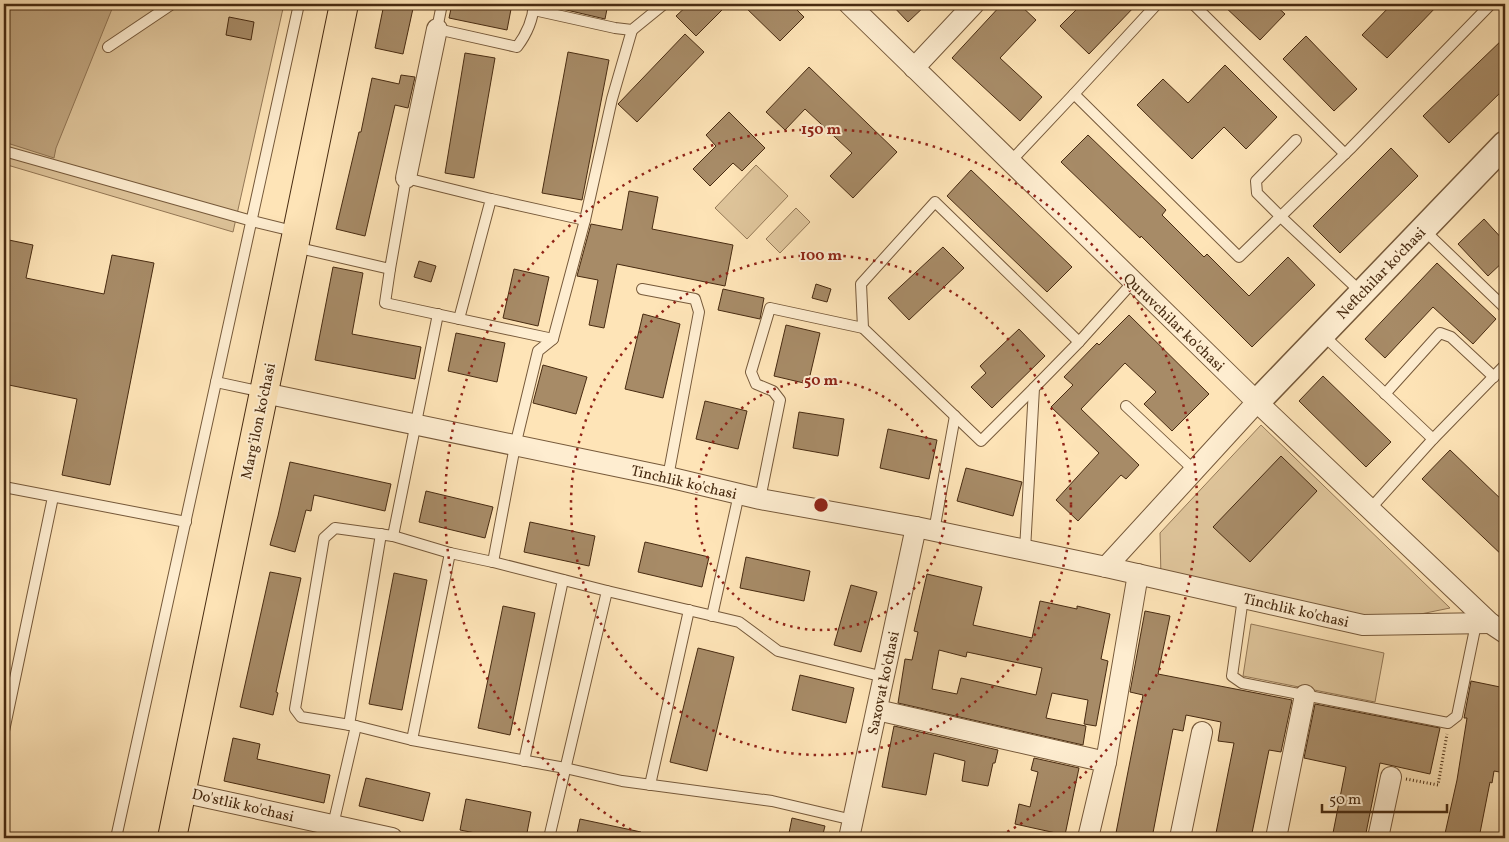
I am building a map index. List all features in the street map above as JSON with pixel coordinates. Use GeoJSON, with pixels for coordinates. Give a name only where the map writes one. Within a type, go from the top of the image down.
{"type":"FeatureCollection","features":[{"type":"Feature","properties":{"kind":"main road","name":"Marg'ilon ko'chasi"},"geometry":{"type":"LineString","coordinates":[[172,838],[344,4]]}},
{"type":"Feature","properties":{"kind":"street","name":"Quruvchilar ko'chasi"},"geometry":{"type":"LineString","coordinates":[[850,4],[1010,162],[1491,627]]}},
{"type":"Feature","properties":{"kind":"street"},"geometry":{"type":"LineString","coordinates":[[914,68],[974,4]]}},
{"type":"Feature","properties":{"kind":"street"},"geometry":{"type":"LineString","coordinates":[[406,178],[437,29]]}},
{"type":"Feature","properties":{"kind":"street","name":"Neftchilar ko'chasi"},"geometry":{"type":"LineString","coordinates":[[1257,402],[1423,229],[1499,154]]}},
{"type":"Feature","properties":{"kind":"street","name":"Tinchlik ko'chasi"},"geometry":{"type":"LineString","coordinates":[[264,393],[668,477],[760,499],[925,529],[1106,567],[1363,625],[1491,627]]}},
{"type":"Feature","properties":{"kind":"street"},"geometry":{"type":"LineString","coordinates":[[1106,567],[1257,402]]}},
{"type":"Feature","properties":{"kind":"street","name":"Saxovat ko'chasi"},"geometry":{"type":"LineString","coordinates":[[851,829],[884,677],[925,529]]}},
{"type":"Feature","properties":{"kind":"street"},"geometry":{"type":"LineString","coordinates":[[1088,838],[1106,762],[1138,574]]}},
{"type":"Feature","properties":{"kind":"street"},"geometry":{"type":"LineString","coordinates":[[1276,838],[1306,696]]}},
{"type":"Feature","properties":{"kind":"street"},"geometry":{"type":"LineString","coordinates":[[877,710],[1106,762]]}},
{"type":"Feature","properties":{"kind":"street"},"geometry":{"type":"LineString","coordinates":[[1180,838],[1202,732]]}},
{"type":"Feature","properties":{"kind":"street"},"geometry":{"type":"LineString","coordinates":[[1378,838],[1391,777]]}},
{"type":"Feature","properties":{"kind":"street","name":"Do'stlik ko'chasi"},"geometry":{"type":"LineString","coordinates":[[181,792],[332,832],[392,838]]}},
{"type":"Feature","properties":{"kind":"lane"},"geometry":{"type":"LineString","coordinates":[[108,47],[172,4]]}},
{"type":"Feature","properties":{"kind":"lane"},"geometry":{"type":"LineString","coordinates":[[116,838],[299,4]]}},
{"type":"Feature","properties":{"kind":"lane"},"geometry":{"type":"LineString","coordinates":[[442,4],[437,29],[517,47],[525,36],[534,7],[615,28],[632,30]]}},
{"type":"Feature","properties":{"kind":"lane"},"geometry":{"type":"LineString","coordinates":[[493,562],[515,446],[538,351],[553,338],[586,220],[612,99],[632,30],[664,4]]}},
{"type":"Feature","properties":{"kind":"lane"},"geometry":{"type":"LineString","coordinates":[[1010,162],[1157,4]]}},
{"type":"Feature","properties":{"kind":"lane"},"geometry":{"type":"LineString","coordinates":[[1193,4],[1345,154]]}},
{"type":"Feature","properties":{"kind":"lane"},"geometry":{"type":"LineString","coordinates":[[1074,94],[1239,257],[1345,154],[1491,4]]}},
{"type":"Feature","properties":{"kind":"lane"},"geometry":{"type":"LineString","coordinates":[[1296,140],[1256,181],[1256,193],[1362,293]]}},
{"type":"Feature","properties":{"kind":"lane"},"geometry":{"type":"LineString","coordinates":[[4,151],[252,221],[295,240],[390,269]]}},
{"type":"Feature","properties":{"kind":"lane"},"geometry":{"type":"LineString","coordinates":[[553,338],[385,303],[406,178],[586,220]]}},
{"type":"Feature","properties":{"kind":"lane"},"geometry":{"type":"LineString","coordinates":[[459,319],[491,199]]}},
{"type":"Feature","properties":{"kind":"lane"},"geometry":{"type":"LineString","coordinates":[[863,328],[861,284],[934,202],[1079,342]]}},
{"type":"Feature","properties":{"kind":"lane"},"geometry":{"type":"LineString","coordinates":[[1423,229],[1504,304]]}},
{"type":"Feature","properties":{"kind":"lane"},"geometry":{"type":"LineString","coordinates":[[760,499],[780,400],[773,391],[756,384],[752,372],[770,308],[863,328],[981,441],[1079,342],[1134,282]]}},
{"type":"Feature","properties":{"kind":"lane"},"geometry":{"type":"LineString","coordinates":[[642,289],[695,299],[699,312],[668,477]]}},
{"type":"Feature","properties":{"kind":"lane"},"geometry":{"type":"LineString","coordinates":[[393,536],[438,314]]}},
{"type":"Feature","properties":{"kind":"lane"},"geometry":{"type":"LineString","coordinates":[[1385,394],[1440,333],[1452,337],[1494,376]]}},
{"type":"Feature","properties":{"kind":"lane"},"geometry":{"type":"LineString","coordinates":[[1322,334],[1433,439]]}},
{"type":"Feature","properties":{"kind":"lane"},"geometry":{"type":"LineString","coordinates":[[1370,509],[1433,439],[1505,365]]}},
{"type":"Feature","properties":{"kind":"lane"},"geometry":{"type":"LineString","coordinates":[[216,382],[264,393]]}},
{"type":"Feature","properties":{"kind":"lane"},"geometry":{"type":"LineString","coordinates":[[1025,550],[1034,388]]}},
{"type":"Feature","properties":{"kind":"lane"},"geometry":{"type":"LineString","coordinates":[[1126,406],[1194,470]]}},
{"type":"Feature","properties":{"kind":"lane"},"geometry":{"type":"LineString","coordinates":[[925,529],[955,416]]}},
{"type":"Feature","properties":{"kind":"lane"},"geometry":{"type":"LineString","coordinates":[[4,487],[186,522]]}},
{"type":"Feature","properties":{"kind":"lane"},"geometry":{"type":"LineString","coordinates":[[712,616],[739,494]]}},
{"type":"Feature","properties":{"kind":"lane"},"geometry":{"type":"LineString","coordinates":[[4,731],[52,497]]}},
{"type":"Feature","properties":{"kind":"lane"},"geometry":{"type":"LineString","coordinates":[[851,829],[772,801],[622,781],[565,768],[412,740],[352,725],[301,717],[296,709],[324,538],[334,528],[393,536],[450,553],[739,622],[778,651],[884,677]]}},
{"type":"Feature","properties":{"kind":"lane"},"geometry":{"type":"LineString","coordinates":[[332,832],[352,725],[381,534]]}},
{"type":"Feature","properties":{"kind":"lane"},"geometry":{"type":"LineString","coordinates":[[412,740],[450,553]]}},
{"type":"Feature","properties":{"kind":"lane"},"geometry":{"type":"LineString","coordinates":[[524,761],[563,580]]}},
{"type":"Feature","properties":{"kind":"lane"},"geometry":{"type":"LineString","coordinates":[[549,838],[606,591]]}},
{"type":"Feature","properties":{"kind":"lane"},"geometry":{"type":"LineString","coordinates":[[1243,598],[1232,676],[1242,683],[1448,723],[1457,716],[1491,627]]}},
{"type":"Feature","properties":{"kind":"lane"},"geometry":{"type":"LineString","coordinates":[[650,785],[689,610]]}},
{"type":"Feature","properties":{"kind":"path"},"geometry":{"type":"LineString","coordinates":[[1391,777],[1438,785],[1448,723]]}},
{"type":"Feature","properties":{"kind":"shaded area"},"geometry":{"type":"Polygon","coordinates":[[[4,4],[284,4],[233,232],[4,164],[4,4]]]}},
{"type":"Feature","properties":{"kind":"shaded area"},"geometry":{"type":"Polygon","coordinates":[[[4,4],[114,4],[56,148],[54,158],[4,142],[4,4]]]}},
{"type":"Feature","properties":{"kind":"shaded area"},"geometry":{"type":"Polygon","coordinates":[[[756,165],[788,196],[747,239],[715,208],[756,165]]]}},
{"type":"Feature","properties":{"kind":"shaded area"},"geometry":{"type":"Polygon","coordinates":[[[796,208],[810,222],[780,253],[766,239],[796,208]]]}},
{"type":"Feature","properties":{"kind":"shaded area"},"geometry":{"type":"Polygon","coordinates":[[[1261,425],[1450,608],[1367,625],[1161,579],[1160,533],[1261,425]]]}},
{"type":"Feature","properties":{"kind":"shaded area"},"geometry":{"type":"Polygon","coordinates":[[[1251,624],[1384,653],[1375,702],[1243,676],[1251,624]]]}},
{"type":"Feature","properties":{"kind":"building"},"geometry":{"type":"Polygon","coordinates":[[[384,4],[414,4],[403,54],[375,48],[384,4]]]}},
{"type":"Feature","properties":{"kind":"building"},"geometry":{"type":"Polygon","coordinates":[[[452,4],[512,4],[507,30],[449,18],[452,4]]]}},
{"type":"Feature","properties":{"kind":"building"},"geometry":{"type":"Polygon","coordinates":[[[559,4],[608,4],[605,19],[558,8],[559,4]]]}},
{"type":"Feature","properties":{"kind":"building"},"geometry":{"type":"Polygon","coordinates":[[[689,4],[728,4],[696,36],[676,16],[689,4]]]}},
{"type":"Feature","properties":{"kind":"building"},"geometry":{"type":"Polygon","coordinates":[[[742,4],[791,4],[804,17],[780,41],[742,4]]]}},
{"type":"Feature","properties":{"kind":"building"},"geometry":{"type":"Polygon","coordinates":[[[891,4],[927,4],[908,22],[891,4]]]}},
{"type":"Feature","properties":{"kind":"building"},"geometry":{"type":"Polygon","coordinates":[[[1002,4],[1019,4],[1036,20],[1000,58],[1042,97],[1020,121],[952,58],[1002,4]]]}},
{"type":"Feature","properties":{"kind":"building"},"geometry":{"type":"Polygon","coordinates":[[[1082,4],[1137,4],[1089,54],[1060,26],[1082,4]]]}},
{"type":"Feature","properties":{"kind":"building"},"geometry":{"type":"Polygon","coordinates":[[[1222,4],[1274,4],[1285,14],[1260,40],[1222,4]]]}},
{"type":"Feature","properties":{"kind":"building"},"geometry":{"type":"Polygon","coordinates":[[[1392,4],[1439,4],[1387,58],[1362,35],[1392,4]]]}},
{"type":"Feature","properties":{"kind":"building"},"geometry":{"type":"Polygon","coordinates":[[[229,17],[254,22],[251,40],[226,35],[229,17]]]}},
{"type":"Feature","properties":{"kind":"building"},"geometry":{"type":"Polygon","coordinates":[[[685,34],[704,52],[637,122],[618,104],[685,34]]]}},
{"type":"Feature","properties":{"kind":"building"},"geometry":{"type":"Polygon","coordinates":[[[1306,36],[1357,89],[1334,111],[1283,59],[1306,36]]]}},
{"type":"Feature","properties":{"kind":"building"},"geometry":{"type":"Polygon","coordinates":[[[1505,37],[1505,88],[1449,143],[1423,116],[1505,37]]]}},
{"type":"Feature","properties":{"kind":"building"},"geometry":{"type":"Polygon","coordinates":[[[568,52],[609,60],[582,200],[542,193],[568,52]]]}},
{"type":"Feature","properties":{"kind":"building"},"geometry":{"type":"Polygon","coordinates":[[[465,53],[495,58],[474,178],[445,173],[465,53]]]}},
{"type":"Feature","properties":{"kind":"building"},"geometry":{"type":"Polygon","coordinates":[[[1225,65],[1277,117],[1246,149],[1224,127],[1192,159],[1137,105],[1163,79],[1188,103],[1225,65]]]}},
{"type":"Feature","properties":{"kind":"building"},"geometry":{"type":"Polygon","coordinates":[[[809,67],[897,152],[853,198],[830,176],[852,153],[805,109],[785,130],[766,112],[809,67]]]}},
{"type":"Feature","properties":{"kind":"building"},"geometry":{"type":"Polygon","coordinates":[[[401,75],[415,77],[408,108],[395,105],[365,236],[336,229],[359,132],[361,132],[372,78],[399,84],[401,75]]]}},
{"type":"Feature","properties":{"kind":"building"},"geometry":{"type":"Polygon","coordinates":[[[729,112],[765,148],[742,171],[733,163],[710,186],[693,169],[716,146],[706,135],[729,112]]]}},
{"type":"Feature","properties":{"kind":"building"},"geometry":{"type":"Polygon","coordinates":[[[1088,135],[1166,210],[1162,215],[1204,257],[1207,254],[1249,296],[1288,257],[1315,285],[1252,347],[1141,236],[1140,238],[1061,162],[1088,135]]]}},
{"type":"Feature","properties":{"kind":"building"},"geometry":{"type":"Polygon","coordinates":[[[1391,148],[1418,176],[1340,253],[1313,226],[1391,148]]]}},
{"type":"Feature","properties":{"kind":"building"},"geometry":{"type":"Polygon","coordinates":[[[971,170],[1072,267],[1047,292],[947,196],[971,170]]]}},
{"type":"Feature","properties":{"kind":"building"},"geometry":{"type":"Polygon","coordinates":[[[629,191],[658,197],[652,229],[733,245],[725,286],[617,264],[604,328],[589,325],[598,280],[577,276],[591,224],[622,230],[629,191]]]}},
{"type":"Feature","properties":{"kind":"building"},"geometry":{"type":"Polygon","coordinates":[[[1484,219],[1505,242],[1505,260],[1488,276],[1458,244],[1484,219]]]}},
{"type":"Feature","properties":{"kind":"building"},"geometry":{"type":"Polygon","coordinates":[[[4,239],[33,245],[26,278],[104,294],[112,255],[154,263],[110,485],[62,475],[77,399],[4,384],[4,239]]]}},
{"type":"Feature","properties":{"kind":"building"},"geometry":{"type":"Polygon","coordinates":[[[943,247],[964,268],[909,320],[888,298],[943,247]]]}},
{"type":"Feature","properties":{"kind":"building"},"geometry":{"type":"Polygon","coordinates":[[[419,261],[436,266],[431,282],[414,277],[419,261]]]}},
{"type":"Feature","properties":{"kind":"building"},"geometry":{"type":"Polygon","coordinates":[[[1437,263],[1496,319],[1473,344],[1433,307],[1385,358],[1365,339],[1437,263]]]}},
{"type":"Feature","properties":{"kind":"building"},"geometry":{"type":"Polygon","coordinates":[[[333,267],[363,273],[352,334],[421,347],[415,379],[315,360],[333,267]]]}},
{"type":"Feature","properties":{"kind":"building"},"geometry":{"type":"Polygon","coordinates":[[[514,269],[549,277],[538,326],[503,318],[514,269]]]}},
{"type":"Feature","properties":{"kind":"building"},"geometry":{"type":"Polygon","coordinates":[[[816,284],[831,289],[827,302],[812,298],[816,284]]]}},
{"type":"Feature","properties":{"kind":"building"},"geometry":{"type":"Polygon","coordinates":[[[723,289],[764,298],[760,319],[718,310],[723,289]]]}},
{"type":"Feature","properties":{"kind":"building"},"geometry":{"type":"Polygon","coordinates":[[[643,314],[680,324],[663,398],[625,389],[643,314]]]}},
{"type":"Feature","properties":{"kind":"building"},"geometry":{"type":"Polygon","coordinates":[[[1129,315],[1209,394],[1172,431],[1144,404],[1156,392],[1125,363],[1081,409],[1139,465],[1126,479],[1121,475],[1078,521],[1056,500],[1099,453],[1051,407],[1073,385],[1064,377],[1097,343],[1099,345],[1129,315]]]}},
{"type":"Feature","properties":{"kind":"building"},"geometry":{"type":"Polygon","coordinates":[[[786,325],[820,333],[808,384],[774,376],[786,325]]]}},
{"type":"Feature","properties":{"kind":"building"},"geometry":{"type":"Polygon","coordinates":[[[1019,329],[1045,356],[992,408],[971,387],[986,373],[980,366],[1019,329]]]}},
{"type":"Feature","properties":{"kind":"building"},"geometry":{"type":"Polygon","coordinates":[[[456,333],[505,343],[497,382],[448,371],[456,333]]]}},
{"type":"Feature","properties":{"kind":"building"},"geometry":{"type":"Polygon","coordinates":[[[543,365],[587,377],[576,414],[533,403],[543,365]]]}},
{"type":"Feature","properties":{"kind":"building"},"geometry":{"type":"Polygon","coordinates":[[[1323,376],[1391,442],[1366,467],[1299,401],[1323,376]]]}},
{"type":"Feature","properties":{"kind":"building"},"geometry":{"type":"Polygon","coordinates":[[[705,401],[747,411],[738,449],[696,439],[705,401]]]}},
{"type":"Feature","properties":{"kind":"building"},"geometry":{"type":"Polygon","coordinates":[[[799,412],[844,419],[838,456],[793,448],[799,412]]]}},
{"type":"Feature","properties":{"kind":"building"},"geometry":{"type":"Polygon","coordinates":[[[888,429],[937,440],[929,479],[880,468],[888,429]]]}},
{"type":"Feature","properties":{"kind":"building"},"geometry":{"type":"Polygon","coordinates":[[[1450,450],[1505,503],[1505,558],[1422,479],[1450,450]]]}},
{"type":"Feature","properties":{"kind":"building"},"geometry":{"type":"Polygon","coordinates":[[[1281,456],[1317,491],[1250,562],[1213,527],[1281,456]]]}},
{"type":"Feature","properties":{"kind":"building"},"geometry":{"type":"Polygon","coordinates":[[[290,462],[391,484],[385,511],[314,495],[311,511],[306,510],[295,552],[270,545],[290,462]]]}},
{"type":"Feature","properties":{"kind":"building"},"geometry":{"type":"Polygon","coordinates":[[[966,468],[1022,482],[1013,516],[957,501],[966,468]]]}},
{"type":"Feature","properties":{"kind":"building"},"geometry":{"type":"Polygon","coordinates":[[[426,491],[493,507],[485,538],[419,522],[426,491]]]}},
{"type":"Feature","properties":{"kind":"building"},"geometry":{"type":"Polygon","coordinates":[[[530,522],[595,536],[589,566],[524,552],[530,522]]]}},
{"type":"Feature","properties":{"kind":"building"},"geometry":{"type":"Polygon","coordinates":[[[645,542],[709,557],[702,587],[638,572],[645,542]]]}},
{"type":"Feature","properties":{"kind":"building"},"geometry":{"type":"Polygon","coordinates":[[[746,557],[810,571],[804,601],[740,588],[746,557]]]}},
{"type":"Feature","properties":{"kind":"building"},"geometry":{"type":"Polygon","coordinates":[[[270,572],[301,578],[276,692],[278,693],[273,715],[240,707],[270,572]]]}},
{"type":"Feature","properties":{"kind":"building"},"geometry":{"type":"Polygon","coordinates":[[[394,573],[427,580],[402,710],[369,704],[394,573]]]}},
{"type":"Feature","properties":{"kind":"building"},"geometry":{"type":"Polygon","coordinates":[[[927,574],[982,587],[973,625],[1032,638],[1040,601],[1077,609],[1077,606],[1110,614],[1101,659],[1108,661],[1096,726],[1084,724],[1088,700],[1052,693],[1046,718],[1086,726],[1083,745],[898,703],[905,659],[912,660],[918,632],[914,631],[927,574]],[[939,650],[932,689],[957,694],[961,678],[1036,695],[1042,668],[967,652],[966,657],[939,650]]]}},
{"type":"Feature","properties":{"kind":"building"},"geometry":{"type":"Polygon","coordinates":[[[851,585],[877,592],[861,652],[834,645],[851,585]]]}},
{"type":"Feature","properties":{"kind":"building"},"geometry":{"type":"Polygon","coordinates":[[[503,606],[535,613],[510,735],[478,728],[503,606]]]}},
{"type":"Feature","properties":{"kind":"building"},"geometry":{"type":"Polygon","coordinates":[[[1145,611],[1170,616],[1158,674],[1292,700],[1281,752],[1269,750],[1251,838],[1215,838],[1234,743],[1218,741],[1221,722],[1186,715],[1183,731],[1173,729],[1152,838],[1115,838],[1143,695],[1130,692],[1145,611]]]}},
{"type":"Feature","properties":{"kind":"building"},"geometry":{"type":"Polygon","coordinates":[[[698,648],[734,657],[707,771],[670,762],[698,648]]]}},
{"type":"Feature","properties":{"kind":"building"},"geometry":{"type":"Polygon","coordinates":[[[800,675],[854,688],[846,723],[792,710],[800,675]]]}},
{"type":"Feature","properties":{"kind":"building"},"geometry":{"type":"Polygon","coordinates":[[[1471,681],[1505,688],[1505,773],[1494,771],[1492,783],[1490,782],[1479,838],[1444,838],[1457,780],[1467,718],[1464,718],[1471,681]]]}},
{"type":"Feature","properties":{"kind":"building"},"geometry":{"type":"Polygon","coordinates":[[[1315,704],[1440,728],[1430,774],[1380,763],[1365,838],[1332,838],[1346,767],[1304,758],[1315,704]]]}},
{"type":"Feature","properties":{"kind":"building"},"geometry":{"type":"Polygon","coordinates":[[[894,726],[998,750],[988,786],[962,781],[965,761],[934,753],[926,795],[882,787],[894,726]]]}},
{"type":"Feature","properties":{"kind":"building"},"geometry":{"type":"Polygon","coordinates":[[[233,738],[260,744],[257,759],[330,775],[324,803],[224,781],[233,738]]]}},
{"type":"Feature","properties":{"kind":"building"},"geometry":{"type":"Polygon","coordinates":[[[1034,758],[1079,768],[1065,835],[1015,824],[1019,804],[1030,807],[1038,772],[1031,770],[1034,758]]]}},
{"type":"Feature","properties":{"kind":"building"},"geometry":{"type":"Polygon","coordinates":[[[366,778],[430,793],[423,821],[359,806],[366,778]]]}},
{"type":"Feature","properties":{"kind":"building"},"geometry":{"type":"Polygon","coordinates":[[[466,799],[531,812],[526,838],[501,838],[460,830],[466,799]]]}},
{"type":"Feature","properties":{"kind":"building"},"geometry":{"type":"Polygon","coordinates":[[[792,818],[825,826],[822,838],[788,838],[792,818]]]}},
{"type":"Feature","properties":{"kind":"building"},"geometry":{"type":"Polygon","coordinates":[[[580,819],[641,832],[640,838],[576,838],[580,819]]]}}]}
